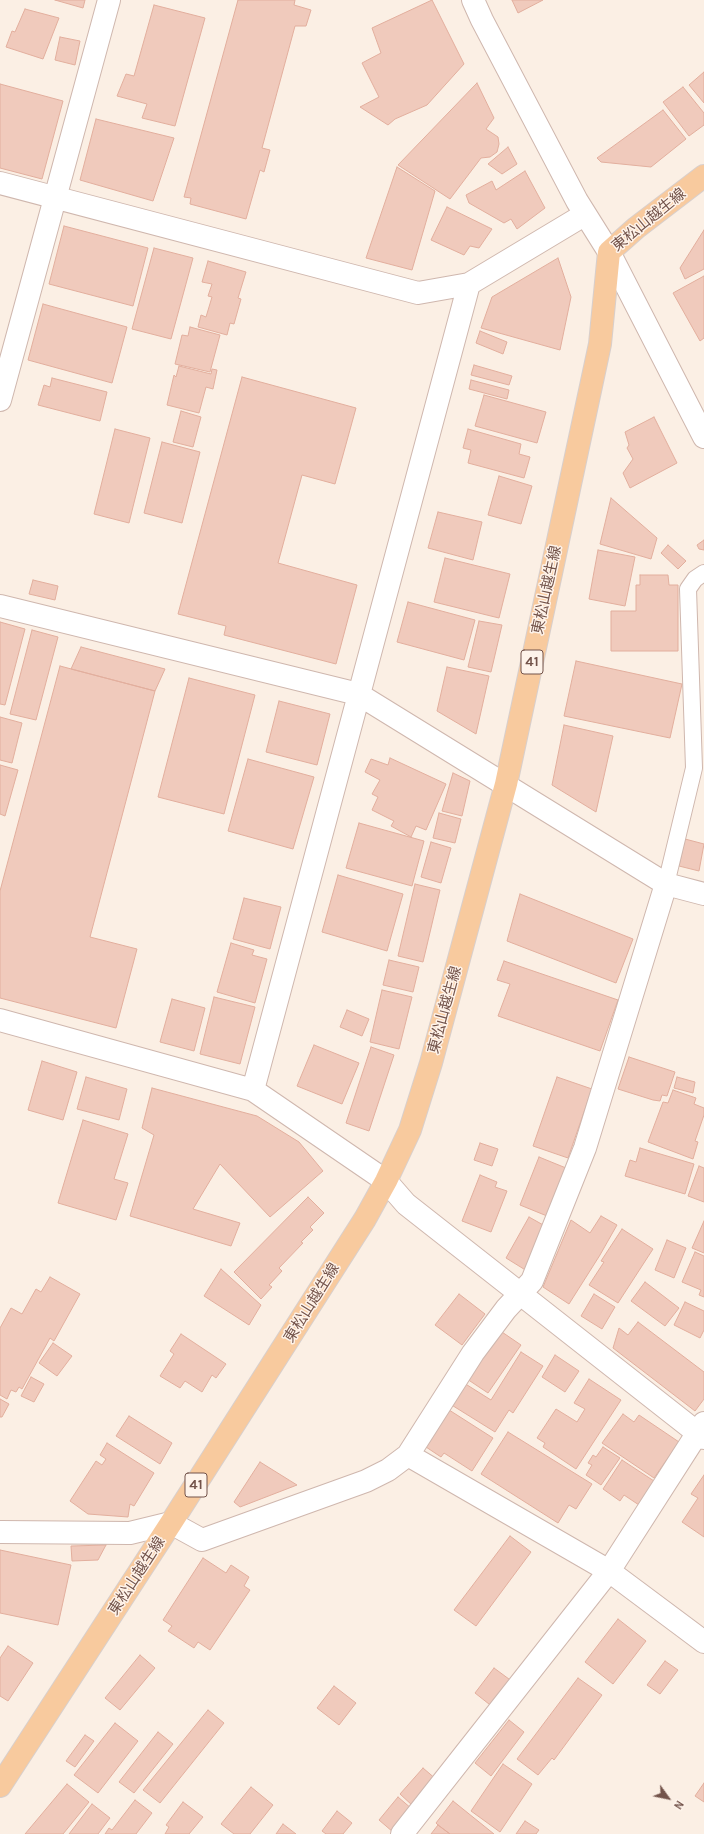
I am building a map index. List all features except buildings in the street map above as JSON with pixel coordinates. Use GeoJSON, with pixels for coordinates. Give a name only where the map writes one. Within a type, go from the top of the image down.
{"type":"FeatureCollection","features":[{"type":"Feature","properties":{"kind":"main road","name":"東松山越生線"},"geometry":{"type":"LineString","coordinates":[[0,1786],[171,1523],[365,1219],[386,1181],[410,1130],[431,1063],[506,784],[600,344],[609,252],[636,228],[704,176]]}},
{"type":"Feature","properties":{"kind":"street"},"geometry":{"type":"LineString","coordinates":[[0,400],[109,0]]}},
{"type":"Feature","properties":{"kind":"street"},"geometry":{"type":"LineString","coordinates":[[474,0],[482,20],[584,215],[609,252],[704,436]]}},
{"type":"Feature","properties":{"kind":"street"},"geometry":{"type":"LineString","coordinates":[[0,183],[418,293],[469,284],[584,215]]}},
{"type":"Feature","properties":{"kind":"street"},"geometry":{"type":"LineString","coordinates":[[253,1090],[469,284]]}},
{"type":"Feature","properties":{"kind":"street"},"geometry":{"type":"LineString","coordinates":[[0,606],[358,694],[666,884],[704,894]]}},
{"type":"Feature","properties":{"kind":"street"},"geometry":{"type":"LineString","coordinates":[[0,1532],[130,1533],[171,1523],[202,1540],[366,1480],[388,1470],[408,1455],[473,1353],[506,1308],[532,1281],[585,1148],[666,884]]}},
{"type":"Feature","properties":{"kind":"street"},"geometry":{"type":"LineString","coordinates":[[0,1020],[253,1090],[386,1181],[406,1204],[520,1294],[702,1432],[609,1571],[402,1834]]}},
{"type":"Feature","properties":{"kind":"street"},"geometry":{"type":"LineString","coordinates":[[408,1455],[609,1571],[704,1642]]}},
{"type":"Feature","properties":{"kind":"lane"},"geometry":{"type":"LineString","coordinates":[[666,884],[694,768],[688,589],[695,578],[704,574]]}}]}
